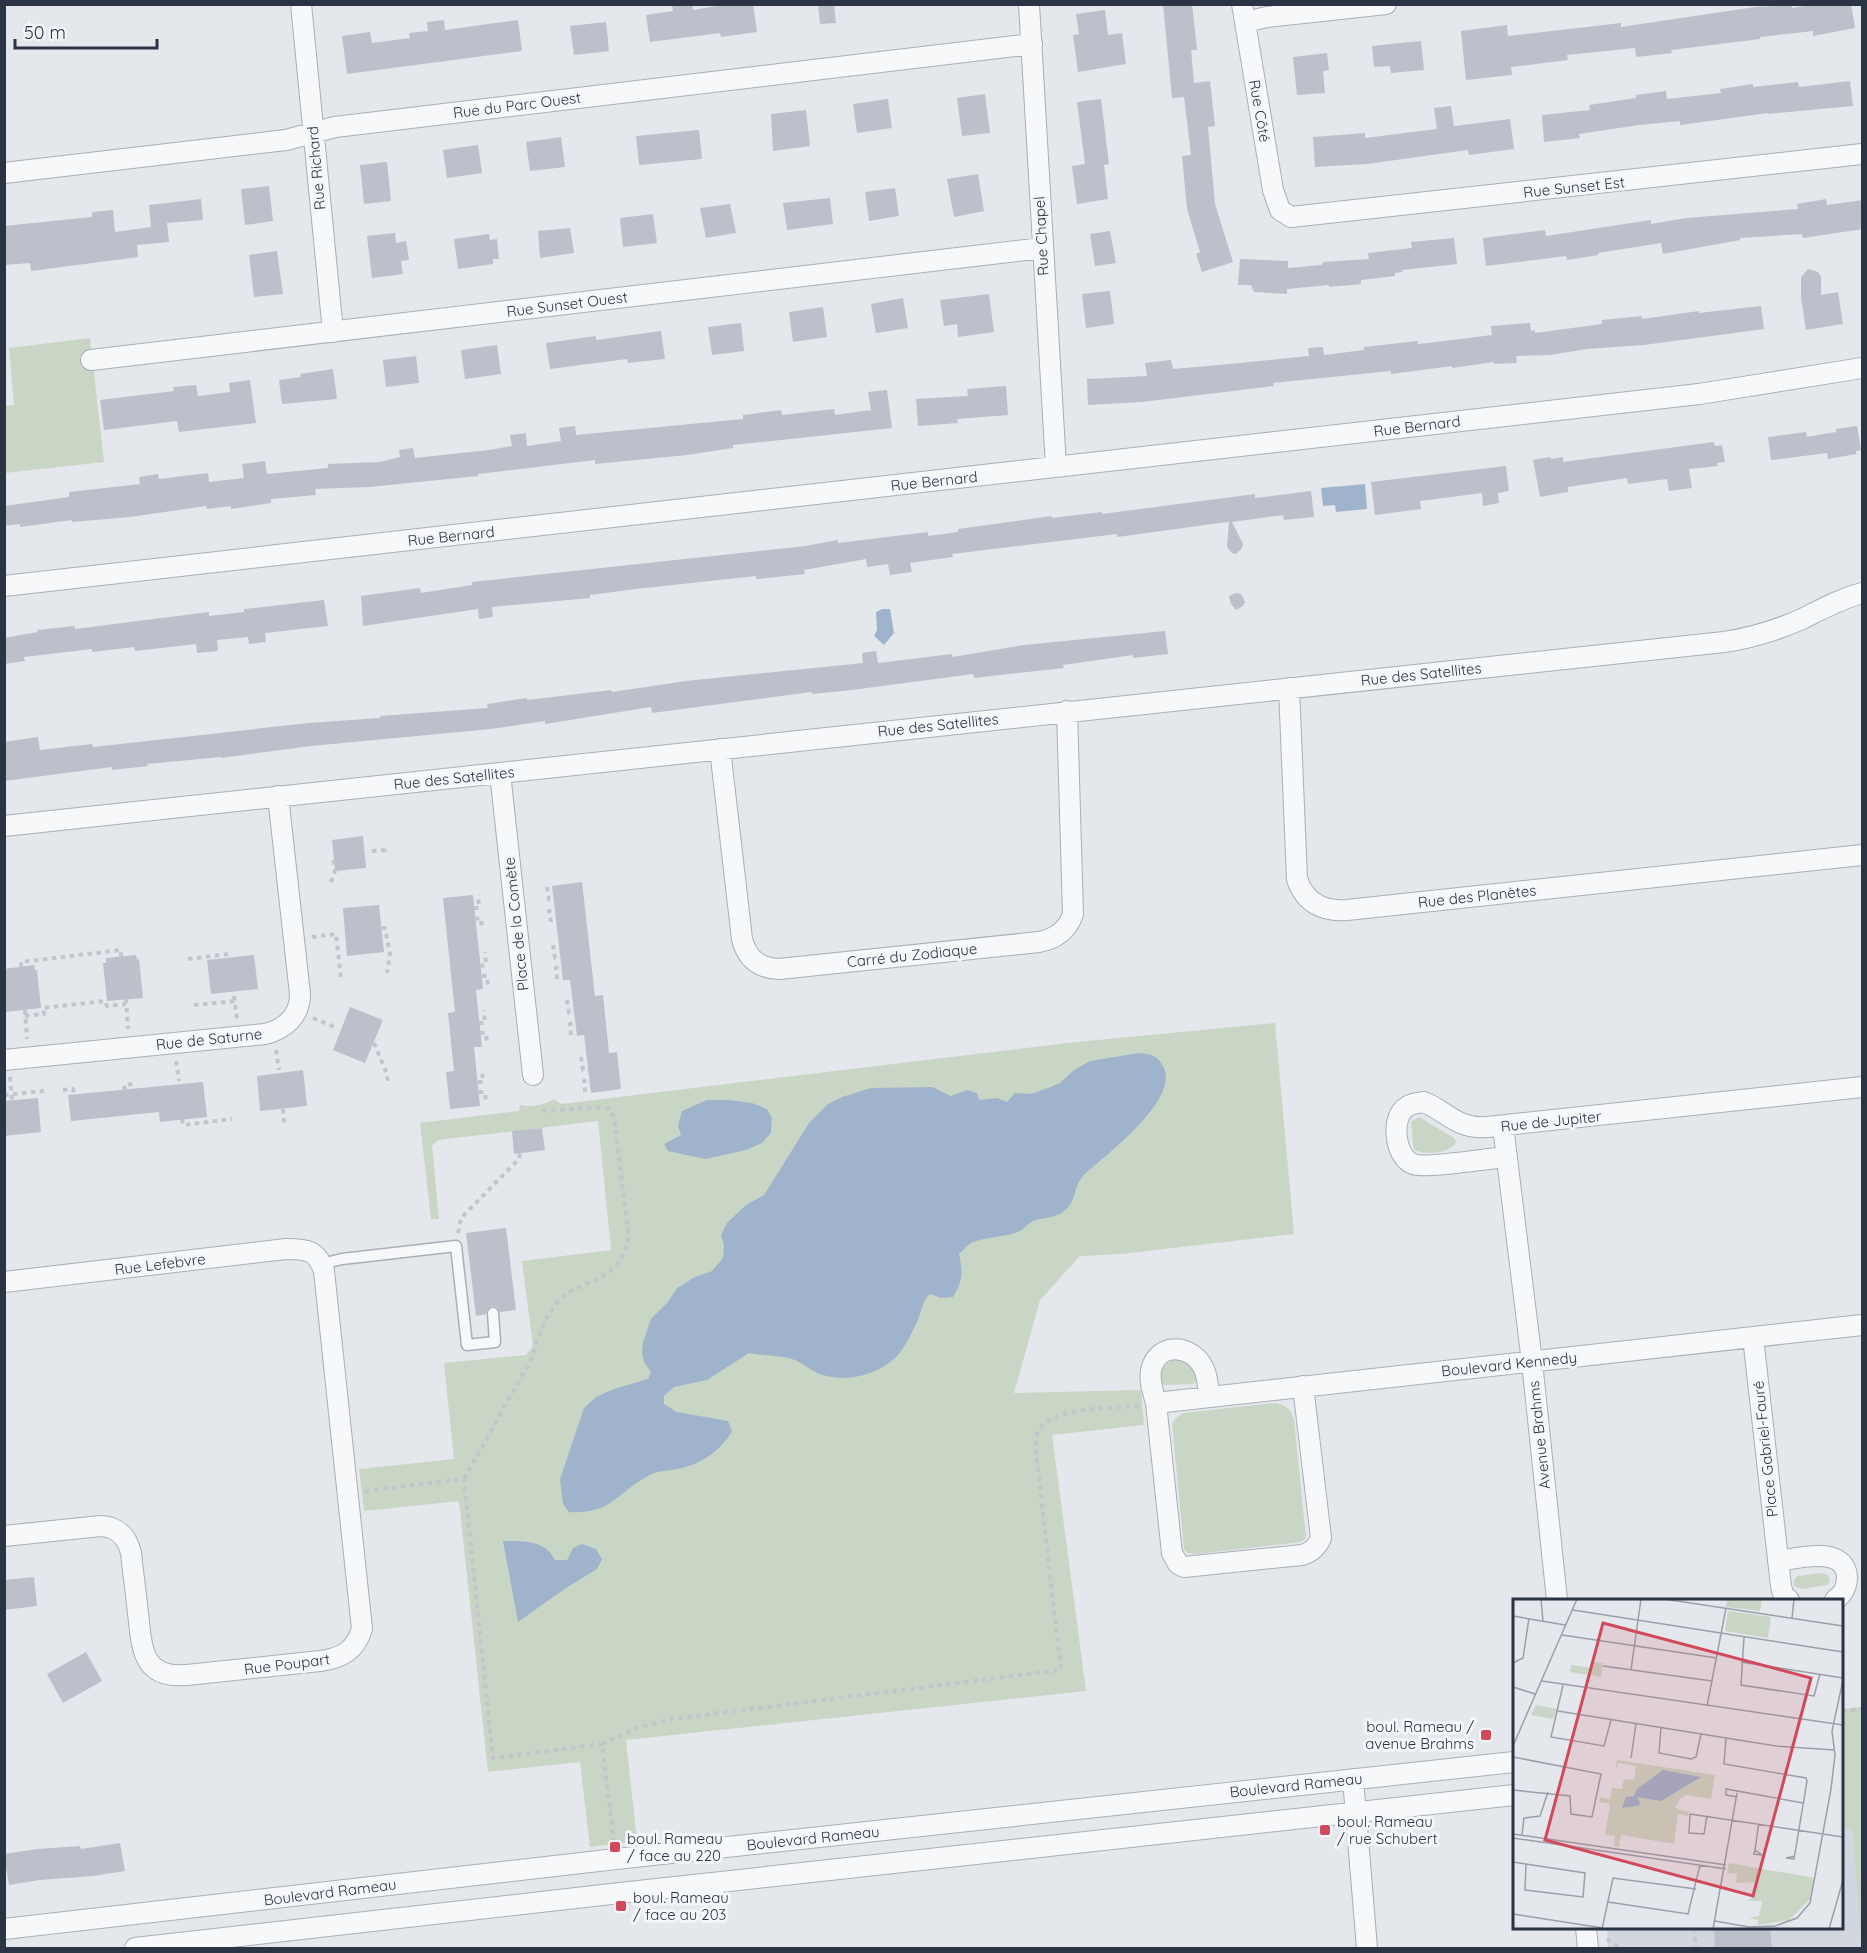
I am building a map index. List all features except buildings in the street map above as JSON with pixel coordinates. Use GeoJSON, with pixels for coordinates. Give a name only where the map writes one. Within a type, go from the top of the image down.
{"type":"FeatureCollection","features":[{"type":"Feature","properties":{"kind":"street","name":"Rue Richard"},"geometry":{"type":"LineString","coordinates":[[301,4],[333,332]]}},
{"type":"Feature","properties":{"kind":"street","name":"Rue Chapel"},"geometry":{"type":"LineString","coordinates":[[1029,4],[1056,467]]}},
{"type":"Feature","properties":{"kind":"street"},"geometry":{"type":"LineString","coordinates":[[1243,13],[1267,17],[1386,4]]}},
{"type":"Feature","properties":{"kind":"street","name":"Rue Côté"},"geometry":{"type":"LineString","coordinates":[[1243,13],[1274,190],[1280,210],[1285,214]]}},
{"type":"Feature","properties":{"kind":"street","name":"Rue du Parc Ouest"},"geometry":{"type":"LineString","coordinates":[[4,172],[286,140],[335,127],[1032,44]]}},
{"type":"Feature","properties":{"kind":"street","name":"Rue Sunset Est"},"geometry":{"type":"LineString","coordinates":[[1285,214],[1292,217],[1306,217],[1863,154]]}},
{"type":"Feature","properties":{"kind":"street","name":"Rue Sunset Ouest"},"geometry":{"type":"LineString","coordinates":[[91,360],[1042,248]]}},
{"type":"Feature","properties":{"kind":"street","name":"Rue Bernard"},"geometry":{"type":"LineString","coordinates":[[4,586],[1699,394],[1863,368]]}},
{"type":"Feature","properties":{"kind":"street","name":"Rue des Satellites"},"geometry":{"type":"LineString","coordinates":[[4,826],[1736,640],[1783,627],[1836,601],[1863,593]]}},
{"type":"Feature","properties":{"kind":"street","name":"Rue des Planètes"},"geometry":{"type":"LineString","coordinates":[[1289,688],[1297,879],[1304,895],[1327,909],[1347,910],[1863,855]]}},
{"type":"Feature","properties":{"kind":"street","name":"Carré du Zodiaque"},"geometry":{"type":"LineString","coordinates":[[720,749],[742,939],[747,953],[757,964],[764,968],[779,969],[1039,942],[1062,932],[1071,920],[1072,914],[1067,711]]}},
{"type":"Feature","properties":{"kind":"street","name":"Place de la Comète"},"geometry":{"type":"LineString","coordinates":[[500,773],[533,1075]]}},
{"type":"Feature","properties":{"kind":"street"},"geometry":{"type":"LineString","coordinates":[[278,796],[300,994],[296,1011]]}},
{"type":"Feature","properties":{"kind":"street","name":"Rue de Saturne"},"geometry":{"type":"LineString","coordinates":[[4,1060],[271,1032],[284,1026],[296,1011]]}},
{"type":"Feature","properties":{"kind":"street","name":"Rue de Jupiter"},"geometry":{"type":"LineString","coordinates":[[1507,1157],[1413,1165],[1402,1155],[1397,1137],[1397,1125],[1403,1110],[1424,1102],[1467,1127],[1503,1126],[1863,1087]]}},
{"type":"Feature","properties":{"kind":"street","name":"Avenue Brahms"},"geometry":{"type":"LineString","coordinates":[[1503,1126],[1532,1362],[1557,1599]]}},
{"type":"Feature","properties":{"kind":"street","name":"Rue Lefebvre"},"geometry":{"type":"LineString","coordinates":[[4,1282],[286,1250],[305,1250],[318,1259]]}},
{"type":"Feature","properties":{"kind":"street","name":"Rue Poupart"},"geometry":{"type":"LineString","coordinates":[[4,1536],[101,1526],[116,1529],[130,1547],[142,1648],[149,1662],[167,1675],[188,1675],[320,1661],[339,1657],[349,1652],[359,1638],[362,1618],[324,1271],[318,1259]]}},
{"type":"Feature","properties":{"kind":"street","name":"Boulevard Kennedy"},"geometry":{"type":"LineString","coordinates":[[1149,1404],[1863,1325]]}},
{"type":"Feature","properties":{"kind":"street","name":"Place Gabriel-Fauré"},"geometry":{"type":"LineString","coordinates":[[1753,1337],[1781,1586],[1783,1594],[1788,1599]]}},
{"type":"Feature","properties":{"kind":"street"},"geometry":{"type":"LineString","coordinates":[[1209,1397],[1206,1373],[1199,1359],[1186,1350],[1171,1350],[1158,1357],[1150,1372],[1152,1390],[1149,1404],[1172,1553],[1178,1564],[1191,1568],[1302,1555],[1314,1550],[1318,1545],[1320,1538],[1303,1386]]}},
{"type":"Feature","properties":{"kind":"street"},"geometry":{"type":"LineString","coordinates":[[1778,1561],[1827,1556],[1836,1559],[1846,1570],[1847,1578],[1842,1595],[1836,1599]]}},
{"type":"Feature","properties":{"kind":"street","name":"Boulevard Rameau"},"geometry":{"type":"LineString","coordinates":[[4,1929],[217,1905],[616,1853],[939,1824],[1513,1762]]}},
{"type":"Feature","properties":{"kind":"street"},"geometry":{"type":"LineString","coordinates":[[1353,1779],[1366,1948]]}},
{"type":"Feature","properties":{"kind":"street"},"geometry":{"type":"LineString","coordinates":[[135,1948],[1513,1795]]}},
{"type":"Feature","properties":{"kind":"street"},"geometry":{"type":"LineString","coordinates":[[939,1824],[942,1858]]}},
{"type":"Feature","properties":{"kind":"street"},"geometry":{"type":"LineString","coordinates":[[616,1853],[620,1893]]}},
{"type":"Feature","properties":{"kind":"street"},"geometry":{"type":"LineString","coordinates":[[217,1905],[220,1939]]}},
{"type":"Feature","properties":{"kind":"street"},"geometry":{"type":"LineString","coordinates":[[1586,1929],[1588,1948]]}},
{"type":"Feature","properties":{"kind":"lane"},"geometry":{"type":"LineString","coordinates":[[318,1259],[342,1259],[456,1246],[467,1346],[495,1342],[493,1313]]}},
{"type":"Feature","properties":{"kind":"path"},"geometry":{"type":"LineString","coordinates":[[372,851],[385,850],[384,845]]}},
{"type":"Feature","properties":{"kind":"path"},"geometry":{"type":"LineString","coordinates":[[331,882],[335,871],[333,857]]}},
{"type":"Feature","properties":{"kind":"path"},"geometry":{"type":"LineString","coordinates":[[547,887],[549,900],[554,900]]}},
{"type":"Feature","properties":{"kind":"path"},"geometry":{"type":"LineString","coordinates":[[474,909],[479,908],[478,895]]}},
{"type":"Feature","properties":{"kind":"path"},"geometry":{"type":"LineString","coordinates":[[551,922],[549,911],[555,910]]}},
{"type":"Feature","properties":{"kind":"path"},"geometry":{"type":"LineString","coordinates":[[475,919],[481,918],[482,930]]}},
{"type":"Feature","properties":{"kind":"path"},"geometry":{"type":"LineString","coordinates":[[382,928],[386,928],[390,954],[387,973]]}},
{"type":"Feature","properties":{"kind":"path"},"geometry":{"type":"LineString","coordinates":[[294,940],[336,934],[340,980]]}},
{"type":"Feature","properties":{"kind":"path"},"geometry":{"type":"LineString","coordinates":[[553,945],[555,958],[560,957]]}},
{"type":"Feature","properties":{"kind":"path"},"geometry":{"type":"LineString","coordinates":[[21,967],[21,963],[100,952],[121,951],[121,957]]}},
{"type":"Feature","properties":{"kind":"path"},"geometry":{"type":"LineString","coordinates":[[480,966],[486,965],[485,952]]}},
{"type":"Feature","properties":{"kind":"path"},"geometry":{"type":"LineString","coordinates":[[188,959],[229,954],[230,957]]}},
{"type":"Feature","properties":{"kind":"path"},"geometry":{"type":"LineString","coordinates":[[557,979],[556,968],[562,967]]}},
{"type":"Feature","properties":{"kind":"path"},"geometry":{"type":"LineString","coordinates":[[482,976],[487,976],[488,987]]}},
{"type":"Feature","properties":{"kind":"path"},"geometry":{"type":"LineString","coordinates":[[567,1000],[569,1013],[574,1013]]}},
{"type":"Feature","properties":{"kind":"path"},"geometry":{"type":"LineString","coordinates":[[25,1016],[44,1014],[43,1008],[105,1001],[106,1006],[126,1002],[130,1047]]}},
{"type":"Feature","properties":{"kind":"path"},"geometry":{"type":"LineString","coordinates":[[194,1005],[235,1001]]}},
{"type":"Feature","properties":{"kind":"path"},"geometry":{"type":"LineString","coordinates":[[25,1010],[29,1057]]}},
{"type":"Feature","properties":{"kind":"path"},"geometry":{"type":"LineString","coordinates":[[479,1023],[485,1023],[484,1010]]}},
{"type":"Feature","properties":{"kind":"path"},"geometry":{"type":"LineString","coordinates":[[296,1011],[337,1028]]}},
{"type":"Feature","properties":{"kind":"path"},"geometry":{"type":"LineString","coordinates":[[571,1035],[570,1024],[575,1023]]}},
{"type":"Feature","properties":{"kind":"path"},"geometry":{"type":"LineString","coordinates":[[480,1034],[486,1033],[487,1044]]}},
{"type":"Feature","properties":{"kind":"path"},"geometry":{"type":"LineString","coordinates":[[374,1043],[387,1074],[388,1083]]}},
{"type":"Feature","properties":{"kind":"path"},"geometry":{"type":"LineString","coordinates":[[581,1057],[583,1070],[589,1070]]}},
{"type":"Feature","properties":{"kind":"path"},"geometry":{"type":"LineString","coordinates":[[478,1082],[483,1082],[482,1069]]}},
{"type":"Feature","properties":{"kind":"path"},"geometry":{"type":"LineString","coordinates":[[585,1092],[584,1081],[590,1080]]}},
{"type":"Feature","properties":{"kind":"path"},"geometry":{"type":"LineString","coordinates":[[124,1090],[124,1085],[133,1084]]}},
{"type":"Feature","properties":{"kind":"path"},"geometry":{"type":"LineString","coordinates":[[63,1090],[73,1089],[74,1095]]}},
{"type":"Feature","properties":{"kind":"path"},"geometry":{"type":"LineString","coordinates":[[4,1095],[44,1091]]}},
{"type":"Feature","properties":{"kind":"path"},"geometry":{"type":"LineString","coordinates":[[479,1092],[484,1092],[486,1103]]}},
{"type":"Feature","properties":{"kind":"path"},"geometry":{"type":"LineString","coordinates":[[539,1108],[546,1111],[596,1107],[609,1109],[614,1117],[629,1237],[626,1252],[619,1264],[610,1272],[567,1292],[547,1315],[533,1356],[464,1479],[493,1758],[602,1744],[637,1728],[671,1719],[1061,1670],[1036,1453],[1038,1431],[1047,1420],[1069,1413],[1149,1404]]}},
{"type":"Feature","properties":{"kind":"path"},"geometry":{"type":"LineString","coordinates":[[282,1108],[284,1124]]}},
{"type":"Feature","properties":{"kind":"path"},"geometry":{"type":"LineString","coordinates":[[182,1119],[183,1125],[232,1119]]}},
{"type":"Feature","properties":{"kind":"path"},"geometry":{"type":"LineString","coordinates":[[456,1246],[462,1218],[519,1159],[520,1153]]}},
{"type":"Feature","properties":{"kind":"path"},"geometry":{"type":"LineString","coordinates":[[362,1492],[464,1479]]}},
{"type":"Feature","properties":{"kind":"path"},"geometry":{"type":"LineString","coordinates":[[1843,1711],[1863,1709]]}},
{"type":"Feature","properties":{"kind":"path"},"geometry":{"type":"LineString","coordinates":[[602,1744],[616,1853]]}},
{"type":"Feature","properties":{"kind":"path"},"geometry":{"type":"LineString","coordinates":[[1694,1929],[1696,1948]]}},
{"type":"Feature","properties":{"kind":"path"},"geometry":{"type":"LineString","coordinates":[[1605,1937],[1620,1948]]}},
{"type":"Feature","properties":{"kind":"shaded area"},"geometry":{"type":"Polygon","coordinates":[[[1862,1828],[1862,1948],[1608,1948],[1607,1929],[1843,1929],[1843,1830],[1862,1828]]]}},
{"type":"Feature","properties":{"kind":"green space"},"geometry":{"type":"Polygon","coordinates":[[[90,338],[104,462],[5,473],[4,406],[14,405],[9,348],[90,338]]]}},
{"type":"Feature","properties":{"kind":"green space"},"geometry":{"type":"Polygon","coordinates":[[[1275,1023],[1294,1234],[1121,1254],[1080,1256],[1040,1300],[1014,1393],[1141,1390],[1144,1425],[1052,1435],[1086,1691],[626,1740],[637,1841],[590,1847],[580,1762],[488,1772],[459,1501],[364,1511],[359,1469],[454,1459],[444,1363],[526,1355],[533,1346],[522,1261],[611,1250],[598,1121],[438,1140],[432,1146],[439,1219],[431,1219],[420,1123],[519,1111],[520,1105],[537,1105],[554,1099],[561,1104],[1067,1043],[1275,1023]]]}},
{"type":"Feature","properties":{"kind":"green space"},"geometry":{"type":"Polygon","coordinates":[[[1419,1117],[1454,1138],[1456,1142],[1453,1146],[1438,1152],[1425,1153],[1415,1150],[1411,1122],[1419,1117]]]}},
{"type":"Feature","properties":{"kind":"green space"},"geometry":{"type":"Polygon","coordinates":[[[1175,1359],[1189,1365],[1198,1378],[1197,1382],[1161,1384],[1160,1376],[1163,1369],[1175,1359]]]}},
{"type":"Feature","properties":{"kind":"green space"},"geometry":{"type":"Polygon","coordinates":[[[1274,1403],[1287,1408],[1294,1420],[1306,1538],[1301,1542],[1196,1554],[1187,1553],[1184,1549],[1172,1424],[1183,1413],[1274,1403]]]}},
{"type":"Feature","properties":{"kind":"green space"},"geometry":{"type":"Polygon","coordinates":[[[1820,1573],[1828,1575],[1830,1582],[1827,1585],[1802,1589],[1794,1586],[1797,1576],[1820,1573]]]}},
{"type":"Feature","properties":{"kind":"green space"},"geometry":{"type":"Polygon","coordinates":[[[1862,1707],[1862,1948],[1853,1829],[1843,1830],[1843,1709],[1862,1707]]]}},
{"type":"Feature","properties":{"kind":"water"},"geometry":{"type":"Polygon","coordinates":[[[1365,484],[1367,509],[1336,512],[1335,505],[1323,506],[1321,488],[1365,484]]]}},
{"type":"Feature","properties":{"kind":"water"},"geometry":{"type":"Polygon","coordinates":[[[890,609],[894,633],[884,645],[874,636],[877,630],[876,612],[890,609]]]}},
{"type":"Feature","properties":{"kind":"water"},"geometry":{"type":"Polygon","coordinates":[[[1139,1053],[1154,1056],[1164,1068],[1166,1081],[1161,1096],[1151,1111],[1124,1140],[1081,1178],[1073,1200],[1066,1210],[1057,1215],[1033,1221],[1018,1232],[973,1242],[959,1254],[961,1276],[953,1297],[941,1298],[930,1294],[927,1297],[906,1343],[892,1361],[874,1372],[843,1378],[819,1374],[790,1358],[749,1353],[707,1380],[674,1387],[664,1396],[664,1404],[677,1412],[728,1421],[732,1431],[722,1445],[709,1456],[694,1464],[650,1475],[605,1506],[584,1512],[569,1512],[563,1504],[560,1479],[584,1408],[596,1397],[648,1379],[651,1372],[644,1362],[642,1352],[651,1319],[668,1302],[677,1288],[695,1277],[712,1271],[723,1258],[724,1245],[721,1235],[727,1223],[746,1205],[764,1195],[809,1123],[828,1104],[871,1088],[932,1087],[951,1096],[967,1090],[977,1093],[979,1100],[997,1098],[1007,1102],[1015,1093],[1031,1094],[1060,1083],[1074,1070],[1090,1061],[1139,1053]]]}},
{"type":"Feature","properties":{"kind":"water"},"geometry":{"type":"Polygon","coordinates":[[[707,1100],[752,1103],[767,1109],[772,1118],[771,1133],[762,1143],[746,1150],[705,1159],[668,1151],[664,1144],[681,1135],[678,1126],[682,1111],[707,1100]]]}},
{"type":"Feature","properties":{"kind":"water"},"geometry":{"type":"Polygon","coordinates":[[[503,1541],[540,1545],[551,1553],[555,1560],[567,1560],[573,1548],[582,1544],[596,1549],[602,1559],[597,1569],[518,1622],[503,1541]]]}},
{"type":"Feature","properties":{"kind":"place","name":"boul. Rameau / avenue Brahms"},"geometry":{"type":"Point","coordinates":[1486,1735]}},
{"type":"Feature","properties":{"kind":"place","name":"boul. Rameau / rue Schubert"},"geometry":{"type":"Point","coordinates":[1325,1830]}},
{"type":"Feature","properties":{"kind":"place","name":"boul. Rameau / face au 220"},"geometry":{"type":"Point","coordinates":[615,1847]}},
{"type":"Feature","properties":{"kind":"place","name":"boul. Rameau / face au 203"},"geometry":{"type":"Point","coordinates":[621,1906]}}]}
